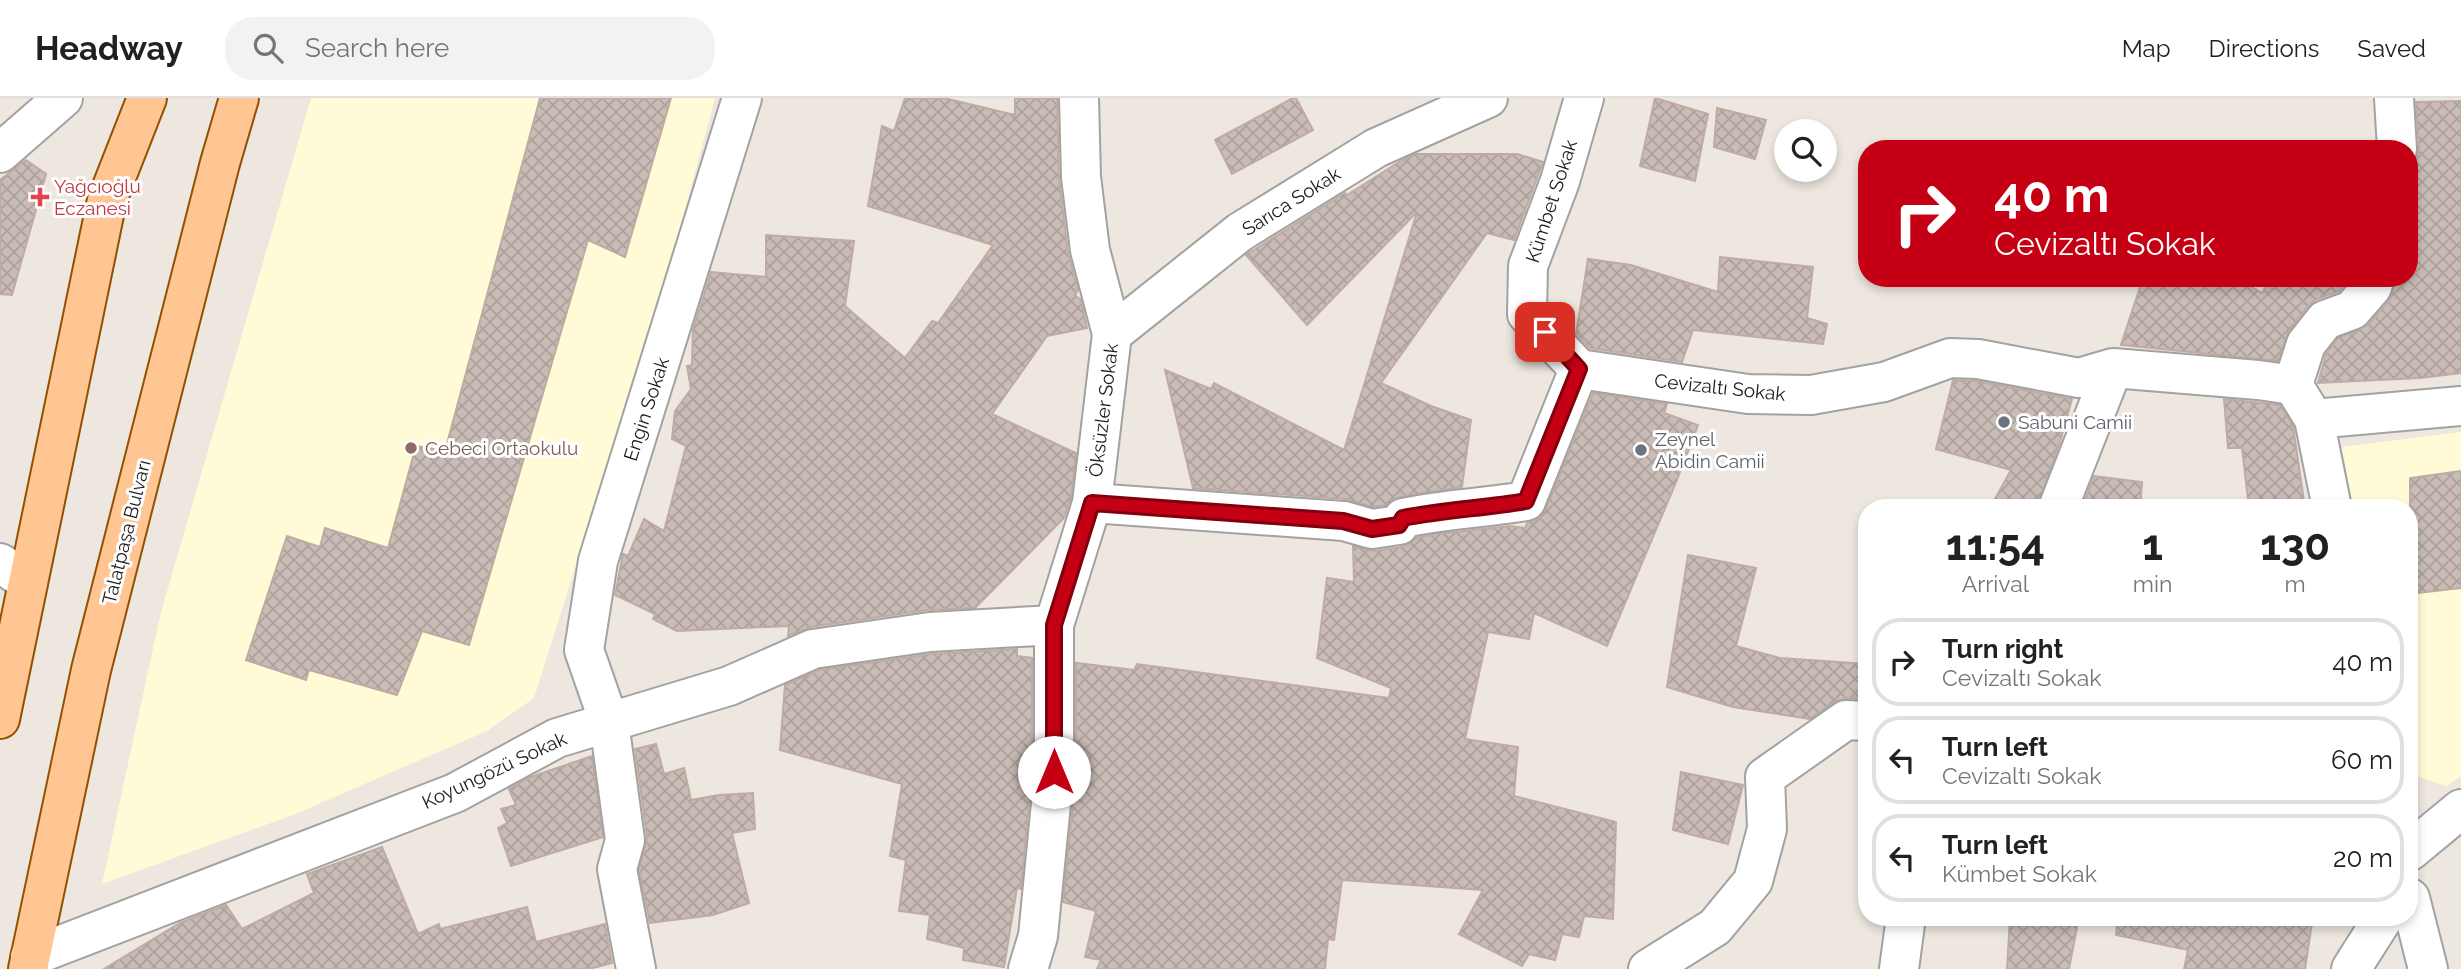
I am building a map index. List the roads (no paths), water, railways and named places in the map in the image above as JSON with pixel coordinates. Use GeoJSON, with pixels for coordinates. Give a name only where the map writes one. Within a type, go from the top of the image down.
{"type":"FeatureCollection","features":[{"type":"Feature","properties":{"kind":"main road"},"geometry":{"type":"LineString","coordinates":[[0,719],[14,572],[107,200],[147,98]]}},
{"type":"Feature","properties":{"kind":"main road","name":"Talatpaşa Bulvarı"},"geometry":{"type":"LineString","coordinates":[[29,963],[91,670],[216,176],[239,98]]}},
{"type":"Feature","properties":{"kind":"street","name":"Engin Sokak"},"geometry":{"type":"LineString","coordinates":[[636,969],[617,869],[625,840],[609,722],[584,650],[598,561],[742,98]]}},
{"type":"Feature","properties":{"kind":"street","name":"Öksüzler Sokak"},"geometry":{"type":"LineString","coordinates":[[1035,968],[1054,772],[1054,625],[1092,503],[1112,334],[1090,250],[1081,177],[1079,98]]}},
{"type":"Feature","properties":{"kind":"street","name":"Sarıca Sokak"},"geometry":{"type":"LineString","coordinates":[[1112,334],[1240,232],[1376,148],[1488,98]]}},
{"type":"Feature","properties":{"kind":"street","name":"Kümbet Sokak"},"geometry":{"type":"LineString","coordinates":[[1579,369],[1527,314],[1528,266],[1560,181],[1584,98]]}},
{"type":"Feature","properties":{"kind":"street"},"geometry":{"type":"LineString","coordinates":[[2394,98],[2396,140]]}},
{"type":"Feature","properties":{"kind":"street"},"geometry":{"type":"LineString","coordinates":[[0,153],[45,104]]}},
{"type":"Feature","properties":{"kind":"street"},"geometry":{"type":"LineString","coordinates":[[2330,499],[2314,419],[2292,385],[2306,344],[2325,320],[2352,310],[2372,287]]}},
{"type":"Feature","properties":{"kind":"street","name":"Cevizaltı Sokak"},"geometry":{"type":"LineString","coordinates":[[1579,369],[1748,394],[1811,395],[1884,382],[1950,358],[1978,359],[2079,378],[2113,368],[2292,385]]}},
{"type":"Feature","properties":{"kind":"street"},"geometry":{"type":"LineString","coordinates":[[2062,499],[2113,368]]}},
{"type":"Feature","properties":{"kind":"street"},"geometry":{"type":"LineString","coordinates":[[1092,503],[1343,521],[1372,529],[1399,525],[1403,518],[1430,512],[1526,501],[1579,369]]}},
{"type":"Feature","properties":{"kind":"street"},"geometry":{"type":"LineString","coordinates":[[2314,419],[2461,406]]}},
{"type":"Feature","properties":{"kind":"street","name":"Koyungözü Sokak"},"geometry":{"type":"LineString","coordinates":[[29,963],[455,793],[557,738],[729,686],[813,649],[930,632],[1054,625]]}},
{"type":"Feature","properties":{"kind":"street"},"geometry":{"type":"LineString","coordinates":[[1648,969],[1715,927],[1753,881],[1767,829],[1765,777],[1846,720],[1858,721]]}},
{"type":"Feature","properties":{"kind":"street"},"geometry":{"type":"LineString","coordinates":[[2418,844],[2461,809]]}},
{"type":"Feature","properties":{"kind":"street"},"geometry":{"type":"LineString","coordinates":[[1899,969],[1905,926]]}},
{"type":"Feature","properties":{"kind":"street"},"geometry":{"type":"LineString","coordinates":[[2351,969],[2378,926]]}},
{"type":"Feature","properties":{"kind":"street"},"geometry":{"type":"LineString","coordinates":[[2417,926],[2428,969]]}},
{"type":"Feature","properties":{"kind":"place","name":"Yağcıoğlu Eczanesi"},"geometry":{"type":"Point","coordinates":[40,197]}},
{"type":"Feature","properties":{"kind":"place","name":"Sabuni Camii"},"geometry":{"type":"Point","coordinates":[2004,422]}},
{"type":"Feature","properties":{"kind":"place","name":"Cebeci Ortaokulu"},"geometry":{"type":"Point","coordinates":[411,448]}},
{"type":"Feature","properties":{"kind":"place","name":"Zeynel Abidin Camii"},"geometry":{"type":"Point","coordinates":[1641,450]}}]}
